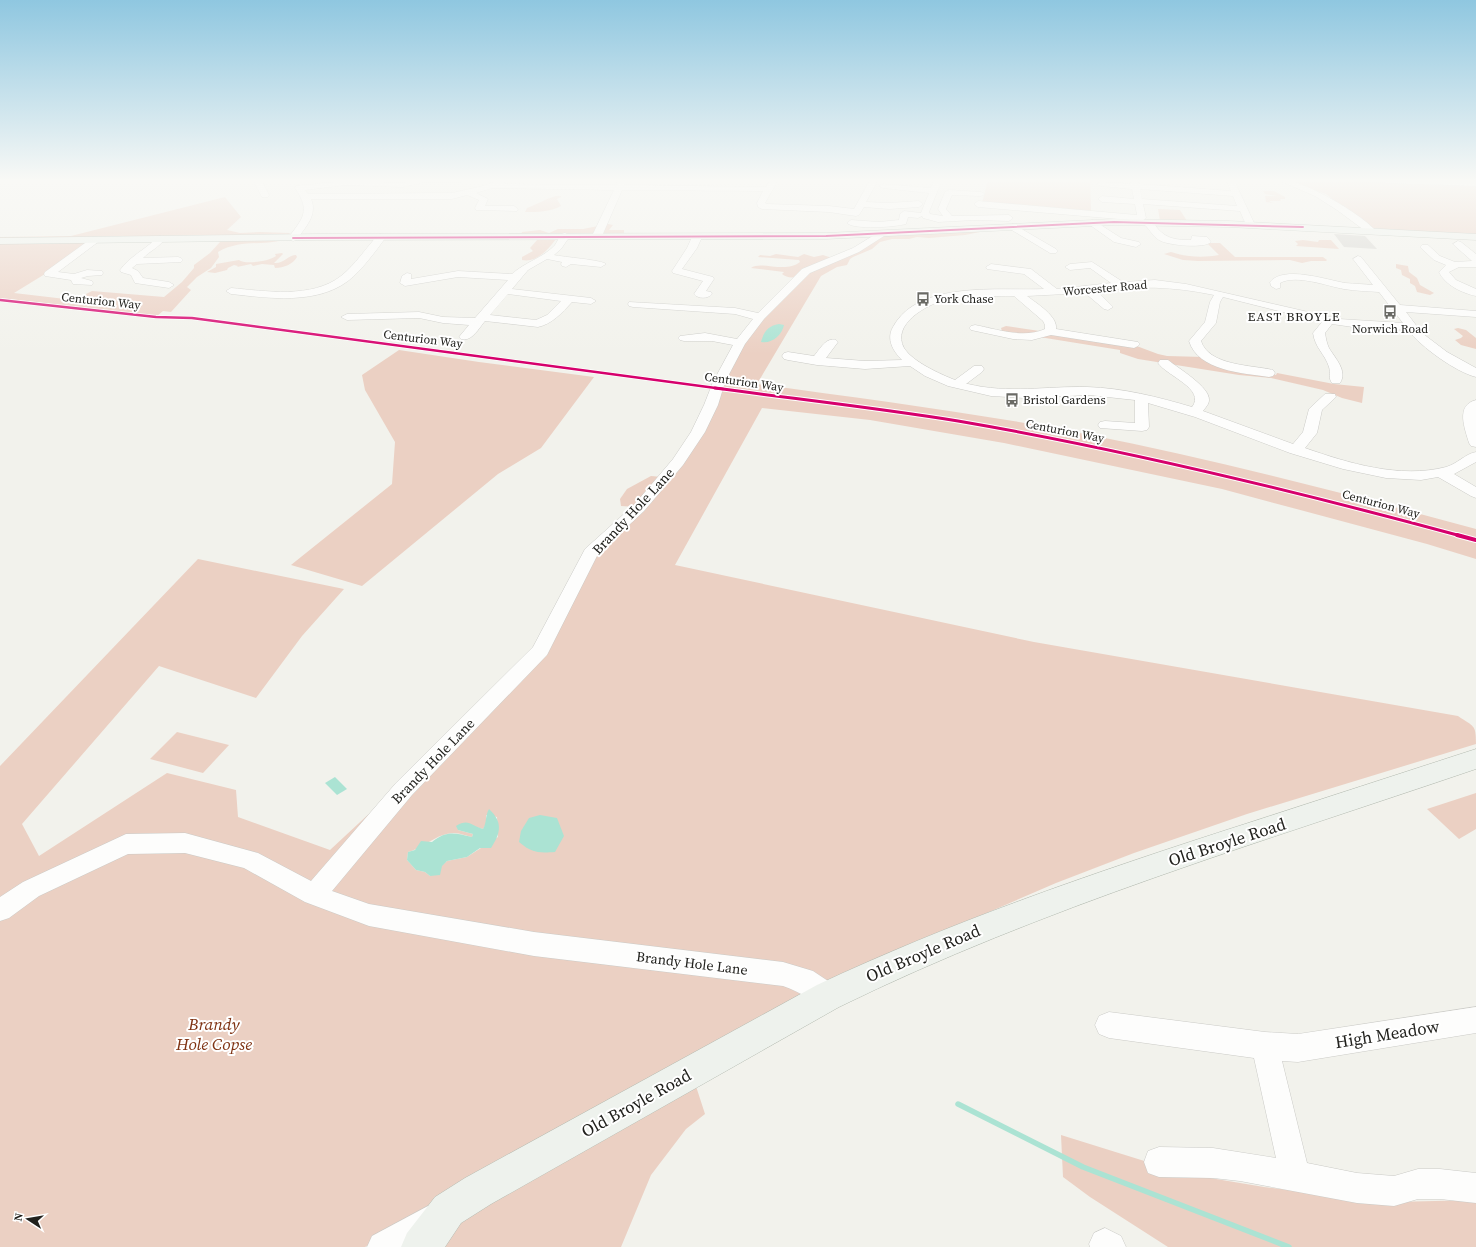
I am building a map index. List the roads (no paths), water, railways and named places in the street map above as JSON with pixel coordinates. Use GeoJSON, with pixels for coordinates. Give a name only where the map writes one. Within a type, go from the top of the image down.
{"type":"FeatureCollection","features":[{"type":"Feature","properties":{"kind":"main road"},"geometry":{"type":"LineString","coordinates":[[0,241],[267,238]]}},
{"type":"Feature","properties":{"kind":"main road","name":"Old Broyle Road"},"geometry":{"type":"LineString","coordinates":[[421,1247],[448,1210],[559,1145],[828,996],[878,971],[1009,916],[1141,870],[1476,759]]}},
{"type":"Feature","properties":{"kind":"street"},"geometry":{"type":"LineString","coordinates":[[231,291],[299,293],[330,287],[345,278],[379,238]]}},
{"type":"Feature","properties":{"kind":"street"},"geometry":{"type":"LineString","coordinates":[[465,337],[505,291],[515,277],[524,268],[546,256],[558,247],[564,238]]}},
{"type":"Feature","properties":{"kind":"street"},"geometry":{"type":"LineString","coordinates":[[697,238],[690,257],[677,269],[677,271],[692,274],[694,276],[690,280],[705,283],[699,294],[707,294]]}},
{"type":"Feature","properties":{"kind":"street","name":"Brandy Hole Lane"},"geometry":{"type":"LineString","coordinates":[[828,996],[804,980],[783,974],[534,944],[369,915],[314,895],[404,789],[540,651],[591,552],[639,508],[678,462],[698,432],[740,343],[760,317],[806,271],[856,250],[874,238]]}},
{"type":"Feature","properties":{"kind":"street"},"geometry":{"type":"LineString","coordinates":[[1032,238],[1053,251]]}},
{"type":"Feature","properties":{"kind":"street"},"geometry":{"type":"LineString","coordinates":[[160,239],[154,246],[141,254],[126,270],[134,272],[138,276],[139,281],[169,286]]}},
{"type":"Feature","properties":{"kind":"street"},"geometry":{"type":"LineString","coordinates":[[1098,240],[1113,239],[1133,245]]}},
{"type":"Feature","properties":{"kind":"street"},"geometry":{"type":"LineString","coordinates":[[1150,239],[1197,242]]}},
{"type":"Feature","properties":{"kind":"street"},"geometry":{"type":"LineString","coordinates":[[95,240],[50,274],[75,277],[86,273],[98,273]]}},
{"type":"Feature","properties":{"kind":"street"},"geometry":{"type":"LineString","coordinates":[[1458,244],[1476,259]]}},
{"type":"Feature","properties":{"kind":"street"},"geometry":{"type":"LineString","coordinates":[[1425,247],[1437,258],[1454,265],[1476,264]]}},
{"type":"Feature","properties":{"kind":"street"},"geometry":{"type":"LineString","coordinates":[[546,256],[568,263],[601,264]]}},
{"type":"Feature","properties":{"kind":"street"},"geometry":{"type":"LineString","coordinates":[[136,261],[182,257],[168,271],[150,283]]}},
{"type":"Feature","properties":{"kind":"street"},"geometry":{"type":"LineString","coordinates":[[1358,259],[1410,327],[1437,351],[1476,373]]}},
{"type":"Feature","properties":{"kind":"street"},"geometry":{"type":"LineString","coordinates":[[1070,266],[1092,265],[1120,285]]}},
{"type":"Feature","properties":{"kind":"street"},"geometry":{"type":"LineString","coordinates":[[1454,265],[1444,272],[1445,276],[1451,281],[1476,293]]}},
{"type":"Feature","properties":{"kind":"street"},"geometry":{"type":"LineString","coordinates":[[991,267],[1027,271],[1054,292]]}},
{"type":"Feature","properties":{"kind":"street"},"geometry":{"type":"LineString","coordinates":[[394,283],[406,279],[458,274],[515,277]]}},
{"type":"Feature","properties":{"kind":"street"},"geometry":{"type":"LineString","coordinates":[[75,277],[77,282],[88,283]]}},
{"type":"Feature","properties":{"kind":"street"},"geometry":{"type":"LineString","coordinates":[[1276,286],[1275,282],[1278,279],[1296,278],[1346,286],[1380,289]]}},
{"type":"Feature","properties":{"kind":"street","name":"Worcester Road"},"geometry":{"type":"LineString","coordinates":[[1410,327],[1352,324],[1329,320],[1220,294],[1182,282],[1120,285],[1054,292],[1017,294],[962,290],[948,296],[932,300],[915,309],[905,318],[898,329],[896,340],[904,354],[911,362],[928,373],[957,385],[984,392],[1006,394],[1077,386],[1141,398],[1195,413],[1295,450],[1339,464],[1374,472],[1410,476],[1441,473],[1466,464],[1476,456]]}},
{"type":"Feature","properties":{"kind":"street"},"geometry":{"type":"LineString","coordinates":[[1087,289],[1096,295],[1099,300],[1108,307]]}},
{"type":"Feature","properties":{"kind":"street"},"geometry":{"type":"LineString","coordinates":[[505,291],[591,301]]}},
{"type":"Feature","properties":{"kind":"street"},"geometry":{"type":"LineString","coordinates":[[1017,294],[1048,319],[1051,324],[1050,331]]}},
{"type":"Feature","properties":{"kind":"street"},"geometry":{"type":"LineString","coordinates":[[1220,294],[1215,302],[1210,323],[1195,341],[1197,349],[1205,356],[1221,363],[1269,372]]}},
{"type":"Feature","properties":{"kind":"street"},"geometry":{"type":"LineString","coordinates":[[347,317],[419,315],[443,320],[480,320],[538,324],[551,317],[569,299]]}},
{"type":"Feature","properties":{"kind":"street"},"geometry":{"type":"LineString","coordinates":[[633,304],[677,308],[735,310],[760,317]]}},
{"type":"Feature","properties":{"kind":"street"},"geometry":{"type":"LineString","coordinates":[[1396,308],[1464,314],[1475,319]]}},
{"type":"Feature","properties":{"kind":"street"},"geometry":{"type":"LineString","coordinates":[[1329,320],[1319,332],[1319,339],[1322,347],[1335,367],[1336,380]]}},
{"type":"Feature","properties":{"kind":"street"},"geometry":{"type":"LineString","coordinates":[[975,328],[1018,337],[1044,334],[1050,331],[1134,344]]}},
{"type":"Feature","properties":{"kind":"street"},"geometry":{"type":"LineString","coordinates":[[689,339],[700,335],[723,337],[740,343]]}},
{"type":"Feature","properties":{"kind":"street"},"geometry":{"type":"LineString","coordinates":[[817,361],[832,342]]}},
{"type":"Feature","properties":{"kind":"street"},"geometry":{"type":"LineString","coordinates":[[788,356],[817,361],[869,366],[911,362]]}},
{"type":"Feature","properties":{"kind":"street"},"geometry":{"type":"LineString","coordinates":[[1164,363],[1201,392],[1203,402],[1195,413]]}},
{"type":"Feature","properties":{"kind":"street"},"geometry":{"type":"LineString","coordinates":[[957,385],[978,369]]}},
{"type":"Feature","properties":{"kind":"street"},"geometry":{"type":"LineString","coordinates":[[1105,425],[1142,427],[1141,398]]}},
{"type":"Feature","properties":{"kind":"street"},"geometry":{"type":"LineString","coordinates":[[1295,450],[1310,433],[1316,409],[1330,398]]}},
{"type":"Feature","properties":{"kind":"street"},"geometry":{"type":"LineString","coordinates":[[1476,404],[1469,410],[1468,416],[1476,440]]}},
{"type":"Feature","properties":{"kind":"street"},"geometry":{"type":"LineString","coordinates":[[1441,473],[1476,493]]}},
{"type":"Feature","properties":{"kind":"street"},"geometry":{"type":"LineString","coordinates":[[0,910],[31,889],[126,844],[185,842],[250,860],[314,895]]}},
{"type":"Feature","properties":{"kind":"street","name":"High Meadow"},"geometry":{"type":"LineString","coordinates":[[1109,1025],[1265,1046],[1298,1048],[1476,1020]]}},
{"type":"Feature","properties":{"kind":"street"},"geometry":{"type":"LineString","coordinates":[[1265,1046],[1295,1176]]}},
{"type":"Feature","properties":{"kind":"street"},"geometry":{"type":"LineString","coordinates":[[1159,1162],[1213,1162],[1357,1188],[1394,1191],[1418,1184],[1440,1184],[1476,1188]]}},
{"type":"Feature","properties":{"kind":"street"},"geometry":{"type":"LineString","coordinates":[[383,1247],[448,1210]]}},
{"type":"Feature","properties":{"kind":"waterway"},"geometry":{"type":"LineString","coordinates":[[958,1104],[1083,1167],[1289,1247]]}},
{"type":"Feature","properties":{"kind":"place","name":"York Chase"},"geometry":{"type":"Point","coordinates":[923,299]}},
{"type":"Feature","properties":{"kind":"place","name":"Norwich Road"},"geometry":{"type":"Point","coordinates":[1390,312]}},
{"type":"Feature","properties":{"kind":"place","name":"Bristol Gardens"},"geometry":{"type":"Point","coordinates":[1012,400]}},
{"type":"Feature","properties":{"kind":"district","name":"EAST BROYLE"},"geometry":{"type":"Point","coordinates":[1294,316]}},
{"type":"Feature","properties":{"kind":"park label","name":"Brandy Hole Copse"},"geometry":{"type":"Point","coordinates":[214,1034]}}]}
